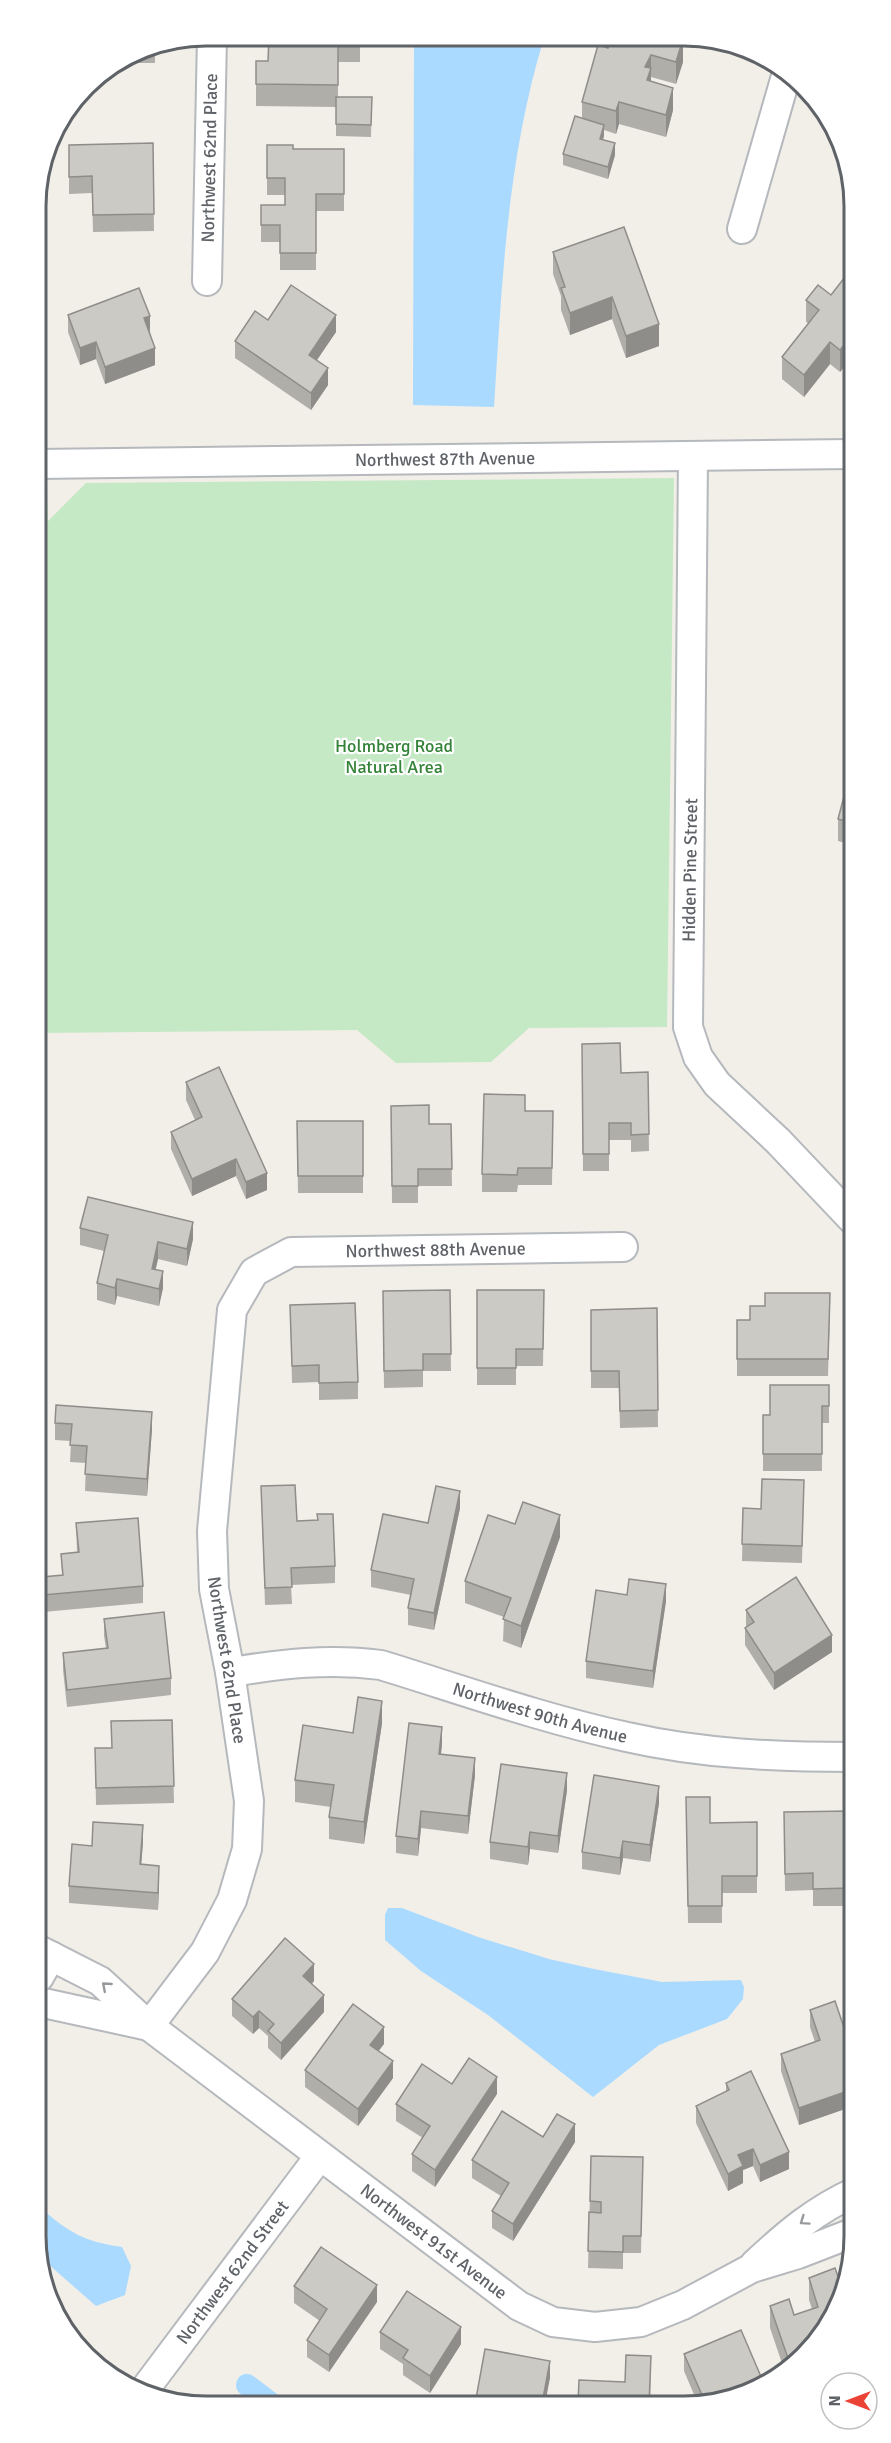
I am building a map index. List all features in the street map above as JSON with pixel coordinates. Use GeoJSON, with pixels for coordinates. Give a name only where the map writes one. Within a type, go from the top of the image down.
{"type":"FeatureCollection","features":[{"type":"Feature","properties":{"kind":"street","name":"Northwest 62nd Place"},"geometry":{"type":"LineString","coordinates":[[207,281],[212,47]]}},
{"type":"Feature","properties":{"kind":"street"},"geometry":{"type":"LineString","coordinates":[[742,229],[785,81]]}},
{"type":"Feature","properties":{"kind":"street","name":"Northwest 87th Avenue"},"geometry":{"type":"LineString","coordinates":[[47,464],[844,454]]}},
{"type":"Feature","properties":{"kind":"street","name":"Hidden Pine Street"},"geometry":{"type":"LineString","coordinates":[[693,456],[688,1027],[698,1057],[717,1084],[778,1141],[844,1211]]}},
{"type":"Feature","properties":{"kind":"street","name":"Northwest 88th Avenue"},"geometry":{"type":"LineString","coordinates":[[254,1272],[291,1252],[623,1247]]}},
{"type":"Feature","properties":{"kind":"street","name":"Northwest 62nd Place"},"geometry":{"type":"LineString","coordinates":[[149,2026],[206,1952],[232,1900],[247,1850],[249,1801],[230,1672],[214,1589],[212,1530],[232,1311],[254,1272]]}},
{"type":"Feature","properties":{"kind":"street","name":"Northwest 90th Avenue"},"geometry":{"type":"LineString","coordinates":[[230,1672],[304,1661],[343,1660],[371,1664],[626,1737],[715,1752],[844,1757]]}},
{"type":"Feature","properties":{"kind":"street","name":"Northwest 91st Avenue"},"geometry":{"type":"LineString","coordinates":[[46,1962],[100,1981],[149,2026],[319,2157],[519,2306],[553,2322],[595,2326],[641,2322],[683,2305],[752,2268],[844,2236]]}},
{"type":"Feature","properties":{"kind":"street","name":"Northwest 91st Avenue"},"geometry":{"type":"LineString","coordinates":[[46,2004],[149,2026]]}},
{"type":"Feature","properties":{"kind":"street","name":"Northwest 62nd Street"},"geometry":{"type":"LineString","coordinates":[[148,2385],[319,2157]]}},
{"type":"Feature","properties":{"kind":"street","name":"Northwest 91st Avenue"},"geometry":{"type":"LineString","coordinates":[[752,2268],[790,2231],[828,2204],[844,2197]]}},
{"type":"Feature","properties":{"kind":"green space","name":"Holmberg Road Natural Area"},"geometry":{"type":"Polygon","coordinates":[[[674,478],[667,1027],[529,1028],[491,1062],[396,1063],[357,1030],[47,1033],[47,484],[48,521],[86,483],[674,478]]]}},
{"type":"Feature","properties":{"kind":"water"},"geometry":{"type":"Polygon","coordinates":[[[542,46],[522,129],[514,175],[504,267],[494,407],[413,405],[414,47],[542,46]]]}},
{"type":"Feature","properties":{"kind":"water"},"geometry":{"type":"Polygon","coordinates":[[[388,1908],[402,1908],[478,1937],[549,1959],[594,1969],[662,1982],[741,1980],[744,1987],[743,1999],[727,2019],[659,2045],[593,2097],[488,2015],[421,1971],[385,1940],[385,1915],[388,1908]]]}},
{"type":"Feature","properties":{"kind":"water"},"geometry":{"type":"Polygon","coordinates":[[[46,2212],[68,2229],[87,2239],[122,2247],[131,2266],[125,2295],[96,2306],[49,2265],[46,2212]]]}},
{"type":"Feature","properties":{"kind":"building"},"geometry":{"type":"Polygon","coordinates":[[[598,46],[608,48],[609,46],[681,46],[676,62],[651,55],[645,67],[651,68],[647,80],[673,88],[666,115],[619,102],[616,111],[582,102],[598,46]]]}},
{"type":"Feature","properties":{"kind":"building"},"geometry":{"type":"Polygon","coordinates":[[[269,47],[338,47],[338,85],[256,84],[256,61],[268,61],[269,47]]]}},
{"type":"Feature","properties":{"kind":"building"},"geometry":{"type":"Polygon","coordinates":[[[336,97],[372,97],[371,125],[336,124],[336,97]]]}},
{"type":"Feature","properties":{"kind":"building"},"geometry":{"type":"Polygon","coordinates":[[[575,116],[604,125],[600,139],[615,143],[608,167],[563,154],[575,116]]]}},
{"type":"Feature","properties":{"kind":"building"},"geometry":{"type":"Polygon","coordinates":[[[153,143],[154,214],[93,215],[92,176],[69,177],[69,145],[153,143]]]}},
{"type":"Feature","properties":{"kind":"building"},"geometry":{"type":"Polygon","coordinates":[[[267,145],[293,145],[293,149],[344,149],[344,194],[316,194],[316,253],[280,253],[280,225],[261,225],[261,205],[285,205],[285,178],[267,178],[267,145]]]}},
{"type":"Feature","properties":{"kind":"building"},"geometry":{"type":"Polygon","coordinates":[[[624,227],[659,324],[626,336],[612,297],[570,313],[561,288],[565,287],[553,252],[624,227]]]}},
{"type":"Feature","properties":{"kind":"building"},"geometry":{"type":"Polygon","coordinates":[[[844,278],[844,345],[840,350],[830,342],[804,375],[782,357],[819,310],[806,300],[818,285],[831,295],[844,278]]]}},
{"type":"Feature","properties":{"kind":"building"},"geometry":{"type":"Polygon","coordinates":[[[291,285],[336,315],[309,355],[328,368],[311,393],[235,341],[255,311],[268,320],[291,285]]]}},
{"type":"Feature","properties":{"kind":"building"},"geometry":{"type":"Polygon","coordinates":[[[139,288],[150,316],[144,318],[155,348],[105,367],[96,342],[80,348],[68,315],[139,288]]]}},
{"type":"Feature","properties":{"kind":"building"},"geometry":{"type":"Polygon","coordinates":[[[844,796],[844,821],[838,819],[844,796]]]}},
{"type":"Feature","properties":{"kind":"building"},"geometry":{"type":"Polygon","coordinates":[[[620,1043],[621,1073],[648,1072],[649,1134],[631,1135],[631,1123],[609,1123],[609,1154],[583,1154],[582,1044],[620,1043]]]}},
{"type":"Feature","properties":{"kind":"building"},"geometry":{"type":"Polygon","coordinates":[[[219,1067],[267,1173],[246,1182],[236,1159],[192,1179],[171,1132],[202,1117],[186,1082],[219,1067]]]}},
{"type":"Feature","properties":{"kind":"building"},"geometry":{"type":"Polygon","coordinates":[[[484,1094],[525,1095],[525,1111],[553,1111],[552,1168],[518,1168],[517,1175],[482,1174],[484,1094]]]}},
{"type":"Feature","properties":{"kind":"building"},"geometry":{"type":"Polygon","coordinates":[[[429,1105],[429,1124],[451,1124],[452,1169],[418,1169],[418,1186],[392,1186],[391,1106],[429,1105]]]}},
{"type":"Feature","properties":{"kind":"building"},"geometry":{"type":"Polygon","coordinates":[[[297,1121],[363,1121],[363,1176],[298,1176],[297,1121]]]}},
{"type":"Feature","properties":{"kind":"building"},"geometry":{"type":"Polygon","coordinates":[[[88,1197],[193,1222],[187,1249],[158,1242],[152,1269],[163,1271],[159,1289],[117,1279],[115,1288],[97,1283],[108,1235],[80,1228],[88,1197]]]}},
{"type":"Feature","properties":{"kind":"building"},"geometry":{"type":"Polygon","coordinates":[[[450,1290],[451,1354],[423,1354],[423,1370],[384,1371],[383,1291],[450,1290]]]}},
{"type":"Feature","properties":{"kind":"building"},"geometry":{"type":"Polygon","coordinates":[[[477,1290],[544,1290],[543,1349],[516,1349],[516,1368],[477,1368],[477,1290]]]}},
{"type":"Feature","properties":{"kind":"building"},"geometry":{"type":"Polygon","coordinates":[[[765,1293],[830,1293],[828,1359],[737,1359],[737,1320],[750,1320],[750,1306],[765,1306],[765,1293]]]}},
{"type":"Feature","properties":{"kind":"building"},"geometry":{"type":"Polygon","coordinates":[[[355,1303],[358,1382],[319,1383],[319,1365],[292,1366],[290,1305],[355,1303]]]}},
{"type":"Feature","properties":{"kind":"building"},"geometry":{"type":"Polygon","coordinates":[[[657,1308],[658,1410],[620,1411],[619,1371],[591,1371],[591,1310],[657,1308]]]}},
{"type":"Feature","properties":{"kind":"building"},"geometry":{"type":"Polygon","coordinates":[[[770,1385],[829,1385],[829,1406],[822,1406],[822,1454],[763,1454],[763,1415],[770,1415],[770,1385]]]}},
{"type":"Feature","properties":{"kind":"building"},"geometry":{"type":"Polygon","coordinates":[[[56,1405],[152,1412],[147,1479],[85,1474],[87,1446],[70,1445],[72,1424],[55,1423],[56,1405]]]}},
{"type":"Feature","properties":{"kind":"building"},"geometry":{"type":"Polygon","coordinates":[[[762,1479],[804,1480],[802,1546],[742,1544],[743,1508],[761,1509],[762,1479]]]}},
{"type":"Feature","properties":{"kind":"building"},"geometry":{"type":"Polygon","coordinates":[[[295,1485],[297,1521],[318,1520],[317,1514],[333,1514],[335,1566],[291,1568],[292,1587],[265,1588],[261,1486],[295,1485]]]}},
{"type":"Feature","properties":{"kind":"building"},"geometry":{"type":"Polygon","coordinates":[[[436,1486],[460,1491],[434,1613],[408,1608],[414,1579],[371,1570],[383,1514],[428,1523],[436,1486]]]}},
{"type":"Feature","properties":{"kind":"building"},"geometry":{"type":"Polygon","coordinates":[[[523,1502],[560,1515],[521,1626],[503,1619],[511,1598],[465,1581],[488,1515],[515,1524],[523,1502]]]}},
{"type":"Feature","properties":{"kind":"building"},"geometry":{"type":"Polygon","coordinates":[[[138,1518],[143,1586],[46,1595],[46,1577],[63,1575],[61,1554],[79,1552],[76,1523],[138,1518]]]}},
{"type":"Feature","properties":{"kind":"building"},"geometry":{"type":"Polygon","coordinates":[[[796,1577],[832,1635],[774,1673],[745,1628],[754,1622],[746,1610],[796,1577]]]}},
{"type":"Feature","properties":{"kind":"building"},"geometry":{"type":"Polygon","coordinates":[[[629,1579],[666,1584],[653,1671],[586,1661],[596,1590],[627,1595],[629,1579]]]}},
{"type":"Feature","properties":{"kind":"building"},"geometry":{"type":"Polygon","coordinates":[[[164,1612],[171,1678],[67,1690],[63,1653],[108,1648],[104,1619],[164,1612]]]}},
{"type":"Feature","properties":{"kind":"building"},"geometry":{"type":"Polygon","coordinates":[[[358,1697],[382,1701],[364,1822],[329,1817],[334,1785],[295,1780],[303,1725],[353,1733],[358,1697]]]}},
{"type":"Feature","properties":{"kind":"building"},"geometry":{"type":"Polygon","coordinates":[[[172,1720],[174,1786],[96,1788],[95,1748],[112,1748],[111,1721],[172,1720]]]}},
{"type":"Feature","properties":{"kind":"building"},"geometry":{"type":"Polygon","coordinates":[[[409,1723],[442,1727],[439,1754],[475,1758],[468,1816],[421,1811],[418,1839],[396,1836],[409,1723]]]}},
{"type":"Feature","properties":{"kind":"building"},"geometry":{"type":"Polygon","coordinates":[[[501,1764],[567,1773],[558,1836],[530,1832],[528,1847],[490,1842],[501,1764]]]}},
{"type":"Feature","properties":{"kind":"building"},"geometry":{"type":"Polygon","coordinates":[[[594,1775],[659,1786],[650,1845],[623,1841],[620,1858],[582,1852],[594,1775]]]}},
{"type":"Feature","properties":{"kind":"building"},"geometry":{"type":"Polygon","coordinates":[[[686,1797],[710,1797],[710,1823],[757,1822],[757,1876],[722,1876],[722,1906],[688,1906],[686,1797]]]}},
{"type":"Feature","properties":{"kind":"building"},"geometry":{"type":"Polygon","coordinates":[[[844,1811],[844,1888],[813,1889],[813,1873],[785,1874],[784,1812],[844,1811]]]}},
{"type":"Feature","properties":{"kind":"building"},"geometry":{"type":"Polygon","coordinates":[[[93,1822],[143,1825],[140,1864],[159,1866],[158,1893],[69,1886],[72,1844],[92,1846],[93,1822]]]}},
{"type":"Feature","properties":{"kind":"building"},"geometry":{"type":"Polygon","coordinates":[[[285,1938],[314,1964],[303,1976],[324,1995],[281,2043],[268,2031],[274,2024],[259,2011],[253,2017],[232,1999],[285,1938]]]}},
{"type":"Feature","properties":{"kind":"building"},"geometry":{"type":"Polygon","coordinates":[[[835,2001],[844,2028],[844,2092],[799,2108],[781,2054],[820,2040],[810,2010],[835,2001]]]}},
{"type":"Feature","properties":{"kind":"building"},"geometry":{"type":"Polygon","coordinates":[[[353,2004],[384,2027],[370,2045],[393,2061],[358,2109],[305,2070],[353,2004]]]}},
{"type":"Feature","properties":{"kind":"building"},"geometry":{"type":"Polygon","coordinates":[[[469,2058],[497,2077],[435,2170],[412,2154],[430,2126],[396,2104],[422,2064],[452,2084],[469,2058]]]}},
{"type":"Feature","properties":{"kind":"building"},"geometry":{"type":"Polygon","coordinates":[[[751,2071],[789,2152],[760,2165],[753,2149],[738,2155],[743,2166],[728,2174],[696,2106],[729,2090],[726,2083],[751,2071]]]}},
{"type":"Feature","properties":{"kind":"building"},"geometry":{"type":"Polygon","coordinates":[[[502,2111],[543,2137],[557,2114],[575,2124],[513,2224],[492,2211],[509,2183],[472,2160],[502,2111]]]}},
{"type":"Feature","properties":{"kind":"building"},"geometry":{"type":"Polygon","coordinates":[[[591,2156],[643,2157],[641,2236],[623,2236],[623,2252],[588,2251],[589,2212],[601,2213],[601,2202],[590,2201],[591,2156]]]}},
{"type":"Feature","properties":{"kind":"building"},"geometry":{"type":"Polygon","coordinates":[[[321,2247],[377,2285],[329,2355],[307,2340],[327,2309],[294,2286],[321,2247]]]}},
{"type":"Feature","properties":{"kind":"building"},"geometry":{"type":"Polygon","coordinates":[[[835,2268],[838,2278],[823,2317],[812,2334],[788,2359],[770,2306],[789,2299],[794,2315],[818,2307],[809,2278],[835,2268]]]}},
{"type":"Feature","properties":{"kind":"building"},"geometry":{"type":"Polygon","coordinates":[[[407,2291],[461,2327],[430,2376],[403,2358],[408,2350],[380,2332],[407,2291]]]}},
{"type":"Feature","properties":{"kind":"building"},"geometry":{"type":"Polygon","coordinates":[[[741,2330],[761,2377],[726,2391],[702,2395],[684,2354],[741,2330]]]}},
{"type":"Feature","properties":{"kind":"building"},"geometry":{"type":"Polygon","coordinates":[[[485,2349],[550,2361],[543,2396],[476,2396],[485,2349]]]}},
{"type":"Feature","properties":{"kind":"building"},"geometry":{"type":"Polygon","coordinates":[[[626,2355],[651,2356],[649,2396],[578,2396],[579,2380],[625,2382],[626,2355]]]}},
{"type":"Feature","properties":{"kind":"waterway"},"geometry":{"type":"LineString","coordinates":[[247,2385],[261,2396]]}}]}
